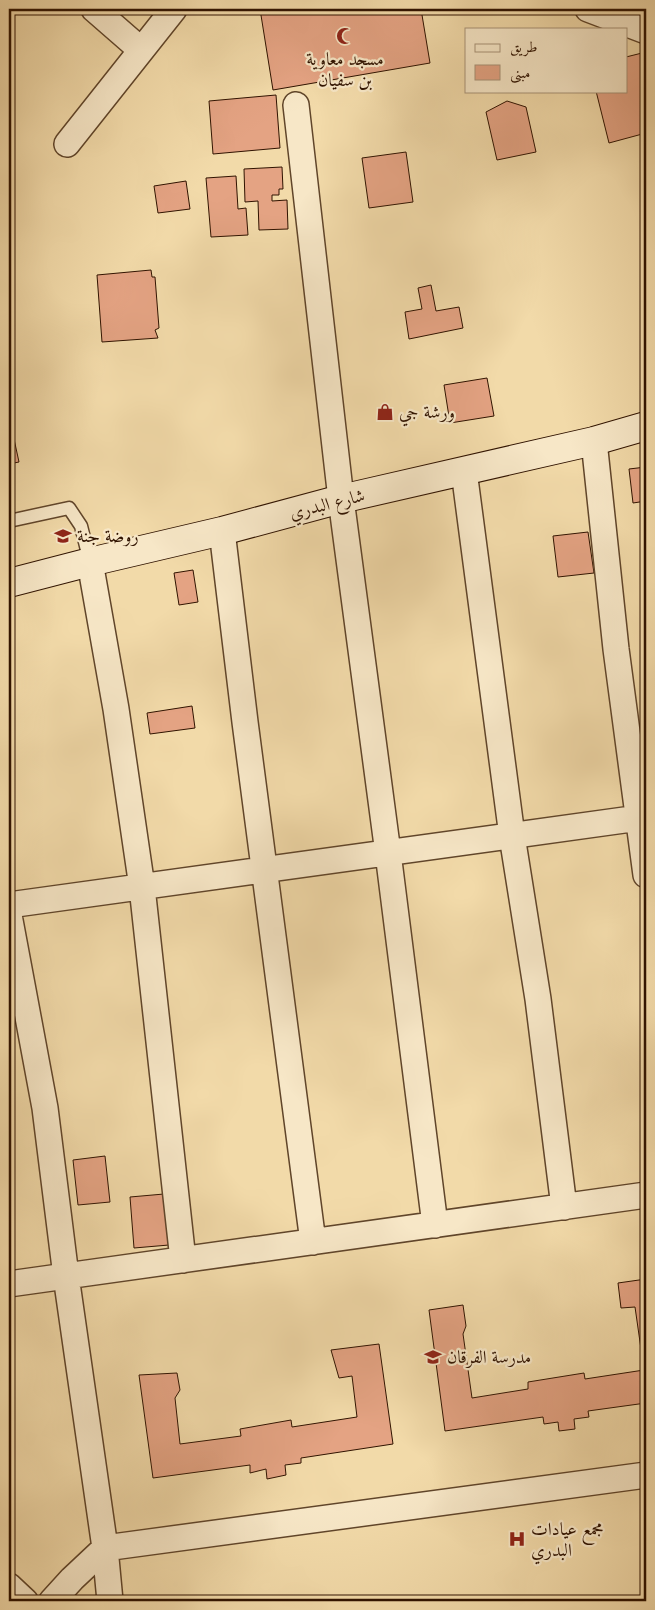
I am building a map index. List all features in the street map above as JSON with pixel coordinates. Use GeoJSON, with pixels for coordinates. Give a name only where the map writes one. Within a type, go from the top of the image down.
{"type":"FeatureCollection","features":[{"type":"Feature","properties":{"kind":"street"},"geometry":{"type":"LineString","coordinates":[[94,9],[142,50]]}},
{"type":"Feature","properties":{"kind":"street"},"geometry":{"type":"LineString","coordinates":[[67,144],[174,9]]}},
{"type":"Feature","properties":{"kind":"street"},"geometry":{"type":"LineString","coordinates":[[588,9],[646,31]]}},
{"type":"Feature","properties":{"kind":"street"},"geometry":{"type":"LineString","coordinates":[[296,105],[341,499],[435,1225]]}},
{"type":"Feature","properties":{"kind":"street","name":"شارع البدري"},"geometry":{"type":"LineString","coordinates":[[9,583],[222,531],[341,499],[594,441],[646,426]]}},
{"type":"Feature","properties":{"kind":"street"},"geometry":{"type":"LineString","coordinates":[[594,441],[616,648],[642,818],[646,875]]}},
{"type":"Feature","properties":{"kind":"street"},"geometry":{"type":"LineString","coordinates":[[464,471],[512,836],[538,999],[564,1207]]}},
{"type":"Feature","properties":{"kind":"street"},"geometry":{"type":"LineString","coordinates":[[222,531],[313,1242]]}},
{"type":"Feature","properties":{"kind":"street"},"geometry":{"type":"LineString","coordinates":[[90,562],[116,709],[142,887],[183,1260]]}},
{"type":"Feature","properties":{"kind":"street"},"geometry":{"type":"LineString","coordinates":[[9,905],[642,818]]}},
{"type":"Feature","properties":{"kind":"street"},"geometry":{"type":"LineString","coordinates":[[9,915],[45,1108],[66,1276],[105,1548],[110,1601]]}},
{"type":"Feature","properties":{"kind":"street"},"geometry":{"type":"LineString","coordinates":[[9,1284],[646,1195]]}},
{"type":"Feature","properties":{"kind":"street"},"geometry":{"type":"LineString","coordinates":[[52,1601],[105,1548],[646,1475]]}},
{"type":"Feature","properties":{"kind":"street"},"geometry":{"type":"LineString","coordinates":[[9,1586],[25,1601]]}},
{"type":"Feature","properties":{"kind":"lane"},"geometry":{"type":"LineString","coordinates":[[9,521],[69,508],[81,526],[90,562]]}},
{"type":"Feature","properties":{"kind":"building","name":"مسجد معاوية بن سفيان"},"geometry":{"type":"Polygon","coordinates":[[[260,9],[421,9],[430,63],[273,90],[260,9]]]}},
{"type":"Feature","properties":{"kind":"building"},"geometry":{"type":"Polygon","coordinates":[[[646,52],[646,133],[609,143],[596,92],[628,92],[628,56],[646,52]]]}},
{"type":"Feature","properties":{"kind":"building"},"geometry":{"type":"Polygon","coordinates":[[[276,95],[280,148],[213,154],[209,101],[276,95]]]}},
{"type":"Feature","properties":{"kind":"building"},"geometry":{"type":"Polygon","coordinates":[[[507,101],[526,107],[536,152],[497,160],[486,112],[507,101]]]}},
{"type":"Feature","properties":{"kind":"building"},"geometry":{"type":"Polygon","coordinates":[[[406,152],[413,202],[369,208],[362,158],[406,152]]]}},
{"type":"Feature","properties":{"kind":"building"},"geometry":{"type":"Polygon","coordinates":[[[282,167],[283,189],[279,189],[279,195],[272,195],[272,201],[287,200],[288,229],[259,230],[258,201],[245,202],[244,169],[282,167]]]}},
{"type":"Feature","properties":{"kind":"building"},"geometry":{"type":"Polygon","coordinates":[[[236,176],[238,209],[246,208],[248,235],[211,237],[206,178],[236,176]]]}},
{"type":"Feature","properties":{"kind":"building"},"geometry":{"type":"Polygon","coordinates":[[[186,181],[190,209],[158,213],[154,186],[186,181]]]}},
{"type":"Feature","properties":{"kind":"building"},"geometry":{"type":"Polygon","coordinates":[[[151,270],[152,277],[155,277],[159,328],[155,330],[158,338],[102,342],[97,275],[151,270]]]}},
{"type":"Feature","properties":{"kind":"building"},"geometry":{"type":"Polygon","coordinates":[[[431,285],[436,311],[459,307],[463,328],[409,339],[405,312],[422,309],[418,288],[431,285]]]}},
{"type":"Feature","properties":{"kind":"building"},"geometry":{"type":"Polygon","coordinates":[[[487,378],[494,416],[450,423],[444,385],[487,378]]]}},
{"type":"Feature","properties":{"kind":"building"},"geometry":{"type":"Polygon","coordinates":[[[9,416],[19,462],[9,464],[9,416]]]}},
{"type":"Feature","properties":{"kind":"building"},"geometry":{"type":"Polygon","coordinates":[[[646,467],[646,501],[633,503],[629,469],[646,467]]]}},
{"type":"Feature","properties":{"kind":"building"},"geometry":{"type":"Polygon","coordinates":[[[588,532],[594,573],[558,577],[553,536],[588,532]]]}},
{"type":"Feature","properties":{"kind":"building"},"geometry":{"type":"Polygon","coordinates":[[[193,570],[198,602],[179,605],[174,573],[193,570]]]}},
{"type":"Feature","properties":{"kind":"building"},"geometry":{"type":"Polygon","coordinates":[[[192,706],[195,728],[150,734],[147,713],[192,706]]]}},
{"type":"Feature","properties":{"kind":"building"},"geometry":{"type":"Polygon","coordinates":[[[642,1149],[646,1149],[646,1176],[644,1176],[642,1149]]]}},
{"type":"Feature","properties":{"kind":"building"},"geometry":{"type":"Polygon","coordinates":[[[105,1156],[110,1202],[78,1205],[73,1160],[105,1156]]]}},
{"type":"Feature","properties":{"kind":"building"},"geometry":{"type":"Polygon","coordinates":[[[164,1194],[169,1245],[134,1248],[130,1197],[164,1194]]]}},
{"type":"Feature","properties":{"kind":"building"},"geometry":{"type":"Polygon","coordinates":[[[646,1279],[646,1403],[588,1411],[589,1417],[574,1419],[575,1429],[559,1431],[558,1422],[544,1424],[543,1417],[445,1431],[429,1310],[463,1305],[466,1326],[463,1334],[472,1398],[528,1389],[528,1382],[584,1373],[585,1379],[644,1370],[635,1307],[621,1308],[618,1283],[646,1279]]]}},
{"type":"Feature","properties":{"kind":"building"},"geometry":{"type":"Polygon","coordinates":[[[379,1344],[393,1444],[301,1458],[301,1463],[285,1465],[286,1475],[267,1479],[266,1469],[250,1473],[250,1465],[153,1478],[139,1375],[177,1373],[180,1390],[175,1398],[180,1444],[241,1436],[240,1429],[291,1420],[292,1427],[357,1417],[352,1376],[339,1378],[331,1350],[379,1344]]]}},
{"type":"Feature","properties":{"kind":"place","name":"مسجد معاوية بن سفيان"},"geometry":{"type":"Point","coordinates":[345,36]}},
{"type":"Feature","properties":{"kind":"place","name":"ورشة جي"},"geometry":{"type":"Point","coordinates":[385,412]}},
{"type":"Feature","properties":{"kind":"place","name":"روضة جنة"},"geometry":{"type":"Point","coordinates":[63,536]}},
{"type":"Feature","properties":{"kind":"place","name":"مدرسة الفرقان"},"geometry":{"type":"Point","coordinates":[433,1357]}},
{"type":"Feature","properties":{"kind":"place","name":"مجمع عيادات البدري"},"geometry":{"type":"Point","coordinates":[517,1539]}}]}
